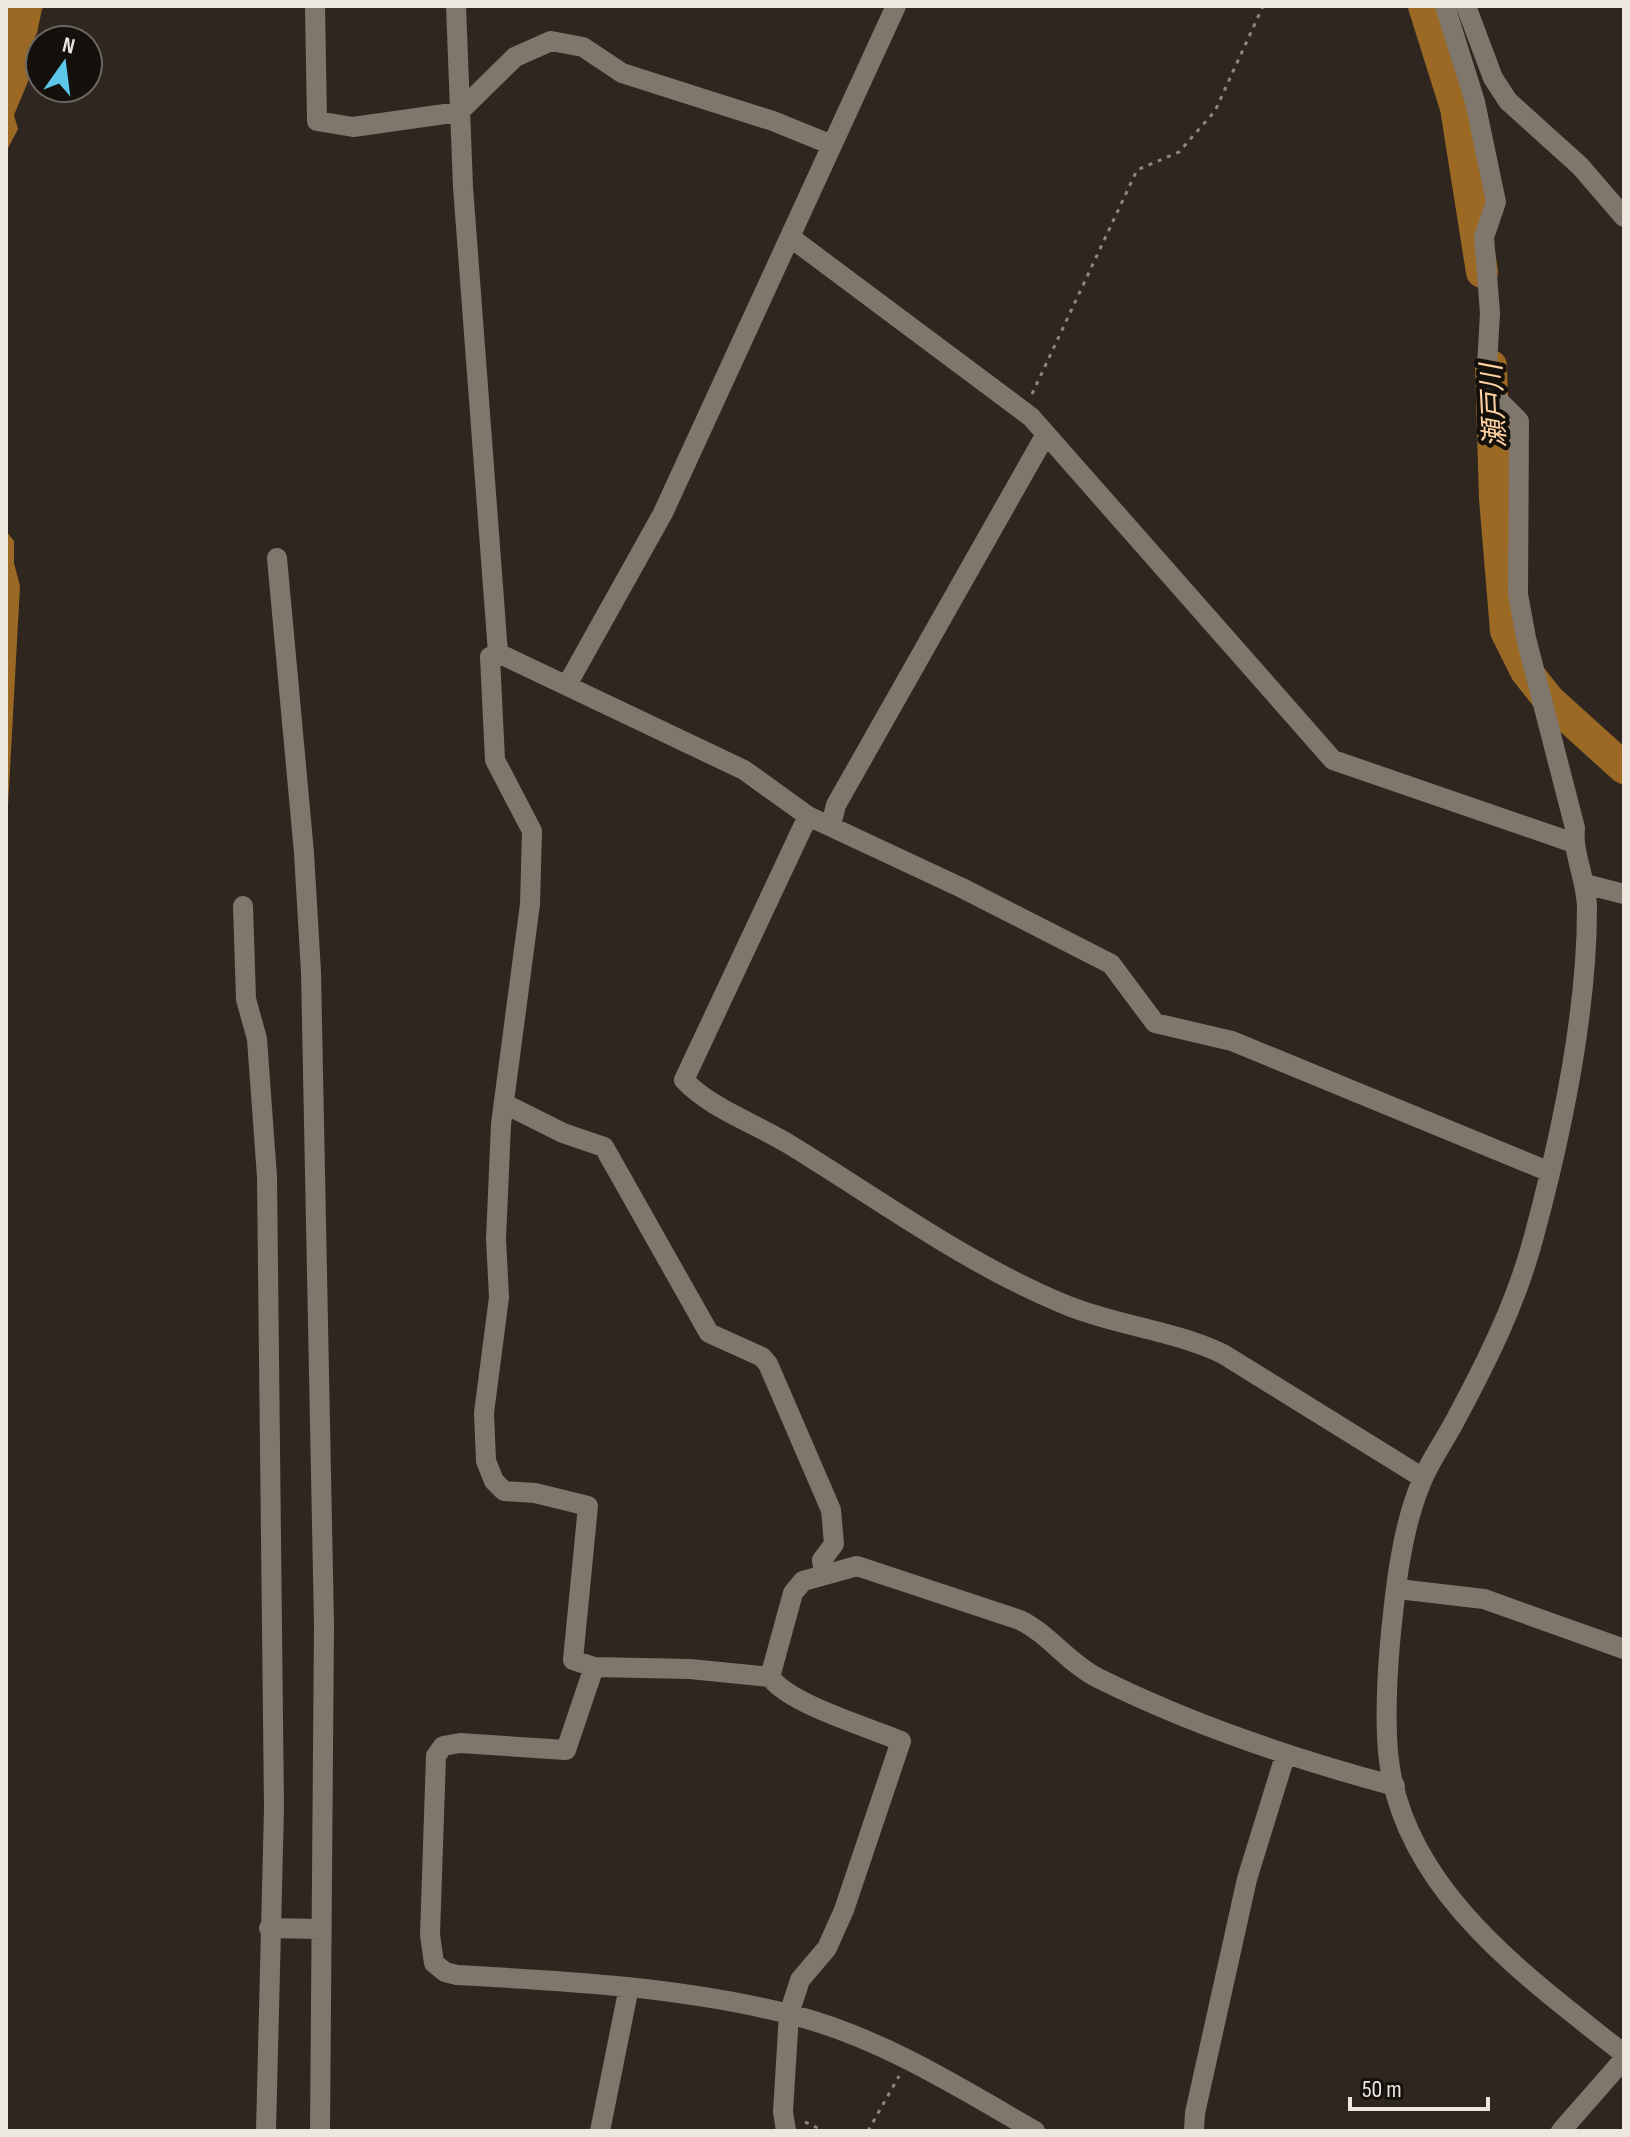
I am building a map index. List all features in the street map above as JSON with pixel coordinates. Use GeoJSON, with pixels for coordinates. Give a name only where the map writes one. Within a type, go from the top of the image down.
{"type":"FeatureCollection","features":[{"type":"Feature","properties":{"kind":"street"},"geometry":{"type":"LineString","coordinates":[[315,6],[314,112],[317,121],[353,127],[459,112],[515,57],[551,41],[583,47],[622,73],[773,121],[832,145]]}},
{"type":"Feature","properties":{"kind":"street"},"geometry":{"type":"LineString","coordinates":[[456,6],[459,112],[498,653]]}},
{"type":"Feature","properties":{"kind":"street"},"geometry":{"type":"LineString","coordinates":[[567,685],[663,513],[896,6]]}},
{"type":"Feature","properties":{"kind":"street"},"geometry":{"type":"LineString","coordinates":[[1445,6],[1466,68],[1494,181],[1495,209],[1484,237],[1490,313],[1486,383],[1489,391],[1519,421],[1518,594],[1526,638],[1575,828],[1574,843],[1585,884],[1587,906],[1582,987],[1550,1172],[1533,1241],[1509,1314],[1423,1478],[1410,1517],[1388,1669],[1388,1751],[1395,1786],[1413,1836],[1445,1893],[1530,1976],[1624,2056],[1561,2131]]}},
{"type":"Feature","properties":{"kind":"street"},"geometry":{"type":"LineString","coordinates":[[1466,6],[1493,78],[1508,101],[1580,166],[1624,217]]}},
{"type":"Feature","properties":{"kind":"street"},"geometry":{"type":"LineString","coordinates":[[790,237],[1024,412],[1333,760],[1574,843]]}},
{"type":"Feature","properties":{"kind":"street"},"geometry":{"type":"LineString","coordinates":[[831,825],[836,805],[1046,434]]}},
{"type":"Feature","properties":{"kind":"street"},"geometry":{"type":"LineString","coordinates":[[277,558],[304,853],[311,972],[324,1624],[320,2131]]}},
{"type":"Feature","properties":{"kind":"street"},"geometry":{"type":"LineString","coordinates":[[498,653],[744,770],[808,816],[1111,964],[1155,1023],[1232,1041],[1550,1172]]}},
{"type":"Feature","properties":{"kind":"street"},"geometry":{"type":"LineString","coordinates":[[498,653],[490,657],[495,760],[532,831],[530,904],[505,1104],[496,1239],[499,1297],[484,1413],[486,1461],[494,1481],[504,1491],[535,1493],[588,1506],[573,1660],[594,1667],[690,1669],[770,1677],[776,1685],[807,1701],[901,1741],[844,1910],[827,1948],[800,1980],[789,2014],[783,2112],[786,2131]]}},
{"type":"Feature","properties":{"kind":"street"},"geometry":{"type":"LineString","coordinates":[[808,816],[684,1080],[697,1094],[769,1132],[989,1269],[1069,1306],[1193,1339],[1223,1354],[1423,1478]]}},
{"type":"Feature","properties":{"kind":"street"},"geometry":{"type":"LineString","coordinates":[[1585,884],[1624,894]]}},
{"type":"Feature","properties":{"kind":"street"},"geometry":{"type":"LineString","coordinates":[[243,906],[246,999],[257,1039],[263,1089],[267,1177],[274,1808],[266,2131]]}},
{"type":"Feature","properties":{"kind":"street"},"geometry":{"type":"LineString","coordinates":[[505,1104],[563,1133],[604,1147],[709,1333],[762,1357],[768,1364],[831,1510],[834,1544],[822,1560],[824,1574]]}},
{"type":"Feature","properties":{"kind":"street"},"geometry":{"type":"LineString","coordinates":[[770,1677],[793,1593],[803,1581],[857,1566],[1020,1620],[1039,1629],[1096,1677],[1285,1756],[1395,1786]]}},
{"type":"Feature","properties":{"kind":"street"},"geometry":{"type":"LineString","coordinates":[[1398,1589],[1484,1599],[1624,1649]]}},
{"type":"Feature","properties":{"kind":"street"},"geometry":{"type":"LineString","coordinates":[[594,1667],[566,1750],[460,1743],[443,1746],[436,1756],[430,1935],[434,1963],[445,1972],[592,1981],[789,2014],[909,2059],[1035,2131]]}},
{"type":"Feature","properties":{"kind":"street"},"geometry":{"type":"LineString","coordinates":[[1194,2131],[1195,2113],[1247,1879],[1285,1756]]}},
{"type":"Feature","properties":{"kind":"street"},"geometry":{"type":"LineString","coordinates":[[269,1928],[321,1929]]}},
{"type":"Feature","properties":{"kind":"street"},"geometry":{"type":"LineString","coordinates":[[600,2131],[629,1987]]}},
{"type":"Feature","properties":{"kind":"path"},"geometry":{"type":"LineString","coordinates":[[1024,412],[1137,170],[1179,152],[1215,111],[1263,6]]}},
{"type":"Feature","properties":{"kind":"path"},"geometry":{"type":"LineString","coordinates":[[868,2131],[909,2059]]}},
{"type":"Feature","properties":{"kind":"shaded area"},"geometry":{"type":"Polygon","coordinates":[[[6,6],[46,6],[42,9],[39,24],[24,24],[24,91],[14,115],[18,129],[6,152],[6,6]]]}},
{"type":"Feature","properties":{"kind":"shaded area"},"geometry":{"type":"Polygon","coordinates":[[[6,531],[14,541],[14,563],[20,586],[6,843],[6,531]]]}},
{"type":"Feature","properties":{"kind":"waterway","name":"瀬戸川"},"geometry":{"type":"LineString","coordinates":[[1424,6],[1456,108],[1482,272]]}},
{"type":"Feature","properties":{"kind":"waterway","name":"瀬戸川"},"geometry":{"type":"LineString","coordinates":[[1491,366],[1495,498],[1506,631],[1526,671],[1549,700],[1624,768]]}}]}
